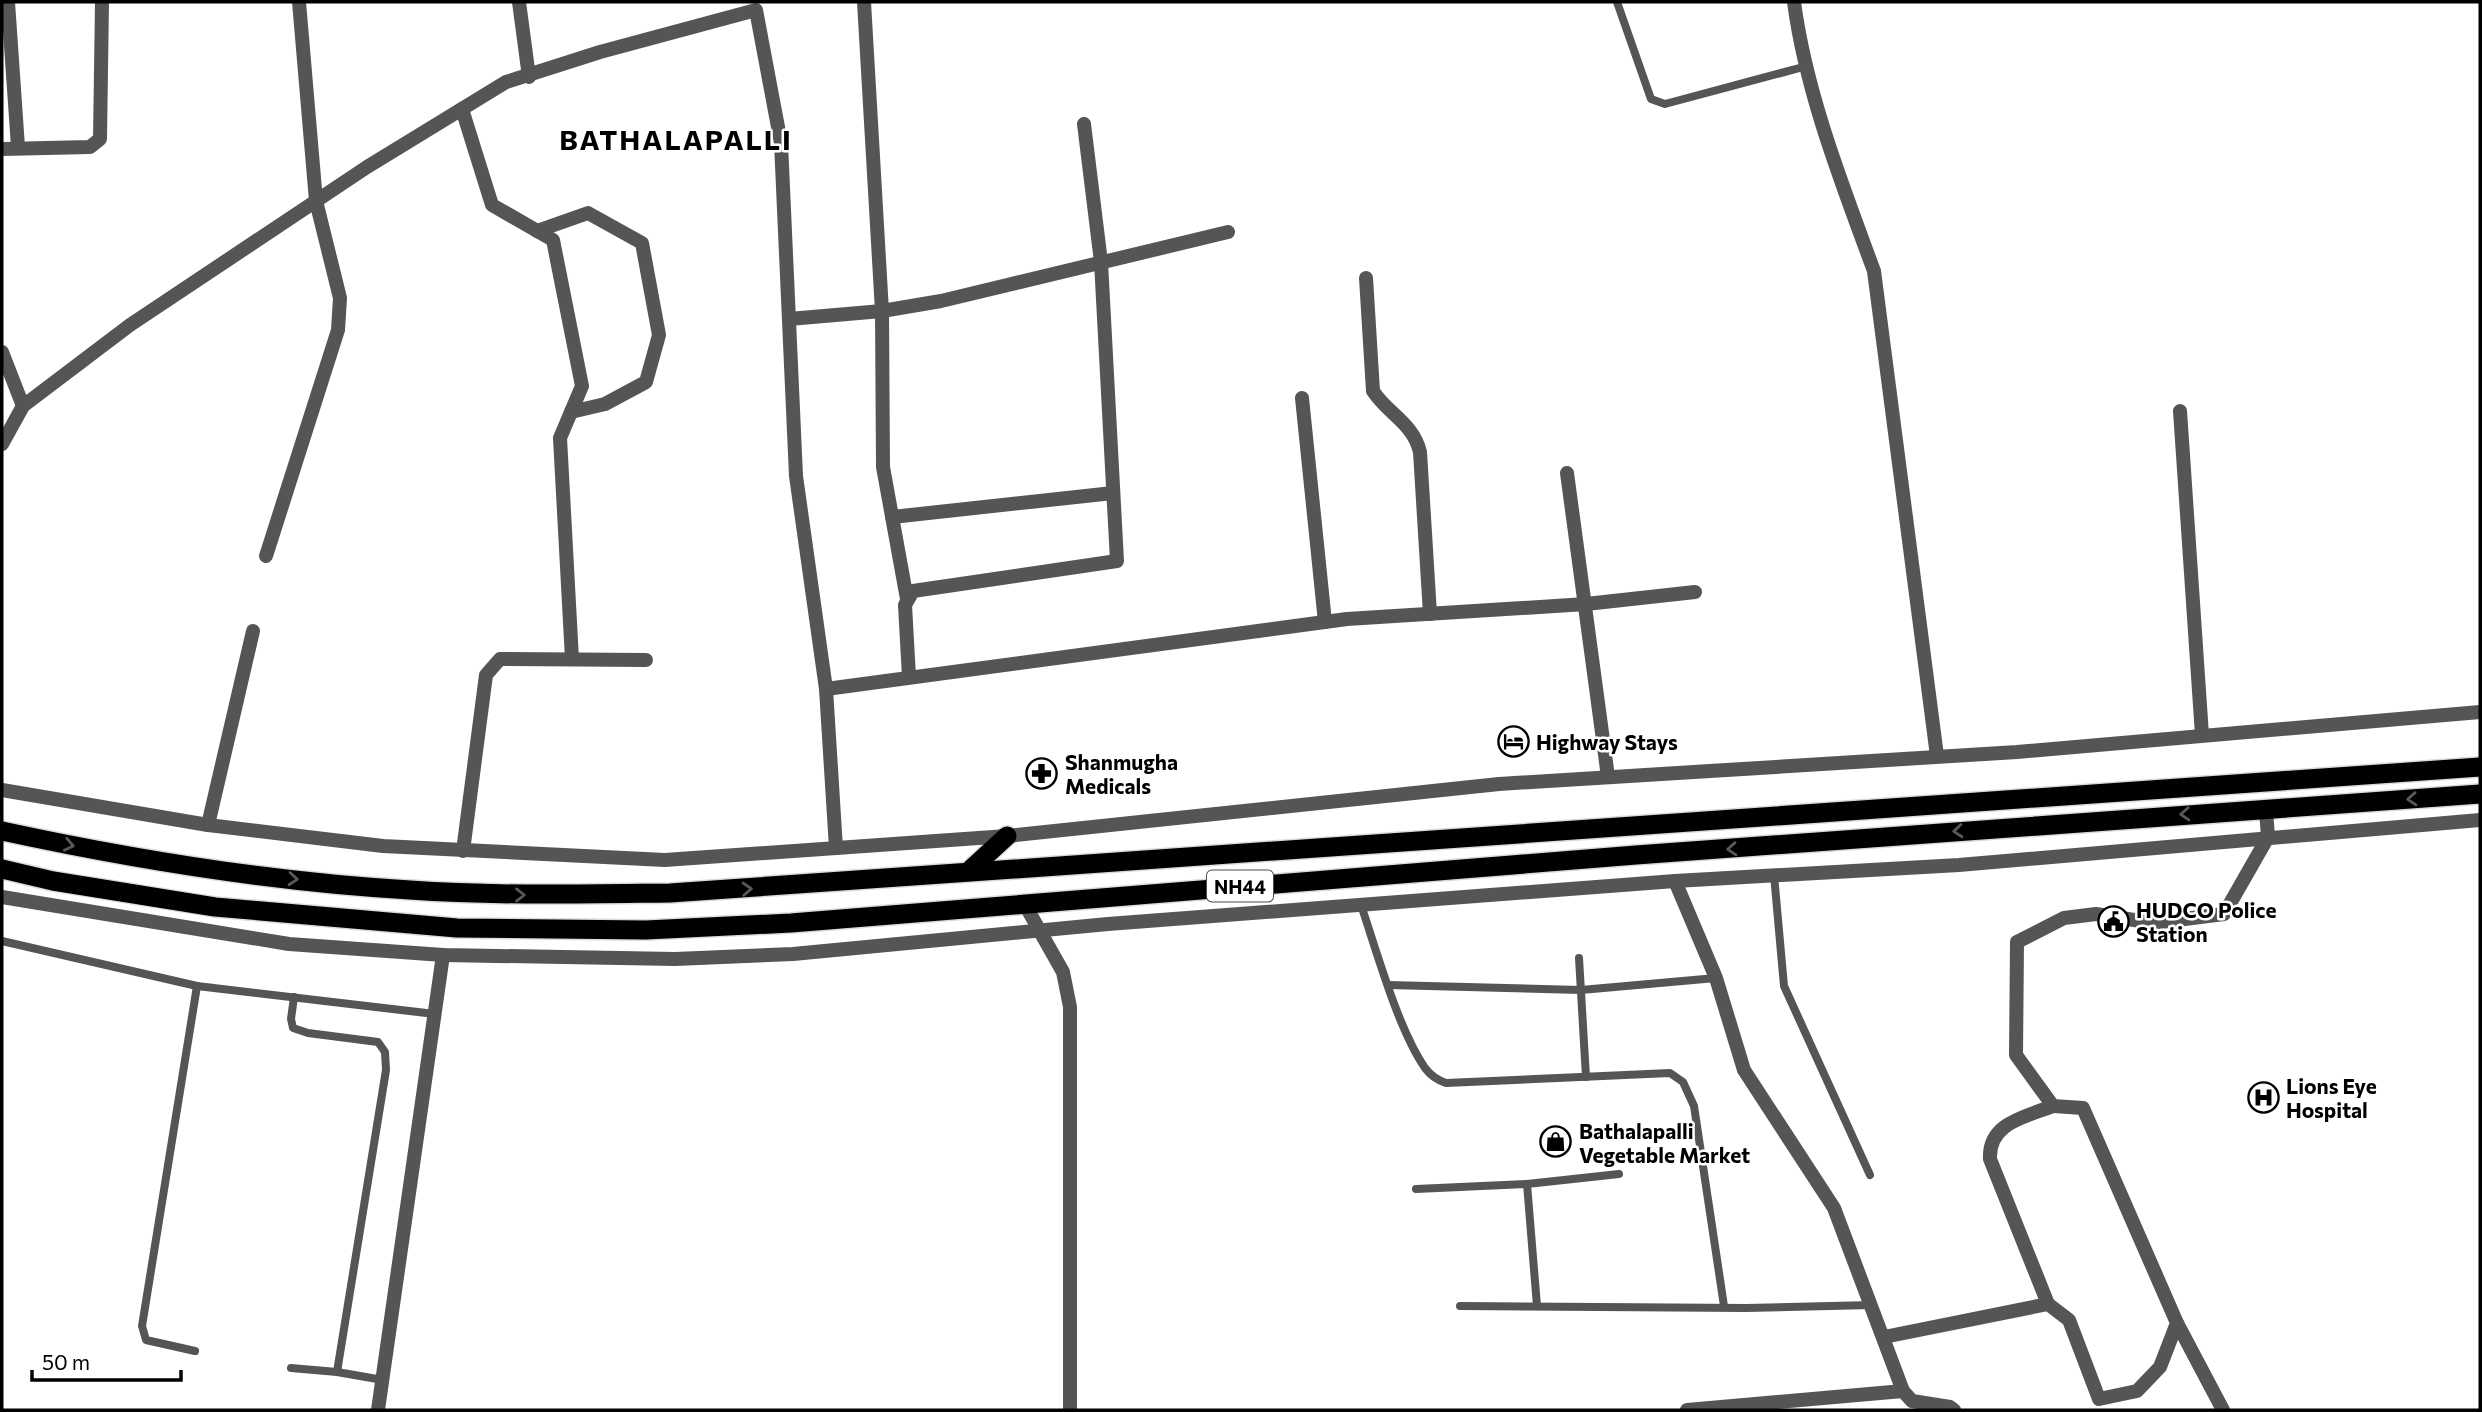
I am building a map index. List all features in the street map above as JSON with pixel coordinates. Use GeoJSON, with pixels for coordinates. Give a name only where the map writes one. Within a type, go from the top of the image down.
{"type":"FeatureCollection","features":[{"type":"Feature","properties":{"kind":"highway","name":"NH44"},"geometry":{"type":"LineString","coordinates":[[2,831],[129,858],[257,876],[485,894],[670,893],[2480,767]]}},
{"type":"Feature","properties":{"kind":"highway","name":"NH44"},"geometry":{"type":"LineString","coordinates":[[2,869],[53,881],[215,907],[457,928],[646,930],[791,923],[2179,814],[2480,794]]}},
{"type":"Feature","properties":{"kind":"highway"},"geometry":{"type":"LineString","coordinates":[[969,871],[1007,836]]}},
{"type":"Feature","properties":{"kind":"street"},"geometry":{"type":"LineString","coordinates":[[8,2],[7,50],[19,147]]}},
{"type":"Feature","properties":{"kind":"street"},"geometry":{"type":"LineString","coordinates":[[2,149],[90,147],[100,139],[102,2]]}},
{"type":"Feature","properties":{"kind":"street"},"geometry":{"type":"LineString","coordinates":[[266,556],[338,330],[340,298],[316,201],[299,2]]}},
{"type":"Feature","properties":{"kind":"street"},"geometry":{"type":"LineString","coordinates":[[519,2],[529,77]]}},
{"type":"Feature","properties":{"kind":"street"},"geometry":{"type":"LineString","coordinates":[[864,2],[882,311],[883,467],[907,599],[909,677]]}},
{"type":"Feature","properties":{"kind":"street"},"geometry":{"type":"LineString","coordinates":[[1794,2],[1807,66],[1846,196],[1874,271],[1937,757]]}},
{"type":"Feature","properties":{"kind":"street"},"geometry":{"type":"LineString","coordinates":[[2,443],[23,406],[130,325],[316,201],[506,82],[756,6],[781,143],[796,476],[826,689],[836,848]]}},
{"type":"Feature","properties":{"kind":"street"},"geometry":{"type":"LineString","coordinates":[[463,109],[492,205],[553,240],[582,386],[560,438],[572,659]]}},
{"type":"Feature","properties":{"kind":"street"},"geometry":{"type":"LineString","coordinates":[[907,599],[913,592],[1117,561],[1101,262],[1084,124]]}},
{"type":"Feature","properties":{"kind":"street"},"geometry":{"type":"LineString","coordinates":[[537,231],[588,213],[642,243],[659,335],[646,382],[605,404],[571,412]]}},
{"type":"Feature","properties":{"kind":"street"},"geometry":{"type":"LineString","coordinates":[[789,319],[882,311],[941,301],[1228,232]]}},
{"type":"Feature","properties":{"kind":"street"},"geometry":{"type":"LineString","coordinates":[[1366,278],[1373,391],[1410,428],[1417,438],[1420,452],[1430,614]]}},
{"type":"Feature","properties":{"kind":"street"},"geometry":{"type":"LineString","coordinates":[[2,352],[7,379],[23,406]]}},
{"type":"Feature","properties":{"kind":"street"},"geometry":{"type":"LineString","coordinates":[[1302,398],[1325,622]]}},
{"type":"Feature","properties":{"kind":"street"},"geometry":{"type":"LineString","coordinates":[[2180,411],[2202,735]]}},
{"type":"Feature","properties":{"kind":"street"},"geometry":{"type":"LineString","coordinates":[[1567,473],[1608,777]]}},
{"type":"Feature","properties":{"kind":"street"},"geometry":{"type":"LineString","coordinates":[[892,517],[1113,493]]}},
{"type":"Feature","properties":{"kind":"street"},"geometry":{"type":"LineString","coordinates":[[826,689],[1325,622],[1586,604],[1695,592]]}},
{"type":"Feature","properties":{"kind":"street"},"geometry":{"type":"LineString","coordinates":[[208,825],[253,631]]}},
{"type":"Feature","properties":{"kind":"street"},"geometry":{"type":"LineString","coordinates":[[463,851],[488,670],[500,659],[646,660]]}},
{"type":"Feature","properties":{"kind":"street"},"geometry":{"type":"LineString","coordinates":[[2,790],[208,825],[383,846],[665,860],[1007,836],[1499,784],[1937,757],[2480,712]]}},
{"type":"Feature","properties":{"kind":"street"},"geometry":{"type":"LineString","coordinates":[[2053,1106],[2016,1055],[2017,942],[2064,918],[2096,914],[2153,923],[2224,914],[2268,837],[2266,810]]}},
{"type":"Feature","properties":{"kind":"street"},"geometry":{"type":"LineString","coordinates":[[2,897],[289,944],[443,956],[675,959],[793,954],[1675,881],[1959,865],[2480,820]]}},
{"type":"Feature","properties":{"kind":"street"},"geometry":{"type":"LineString","coordinates":[[1675,881],[1716,978],[1744,1070],[1834,1208],[1903,1391],[1912,1401],[1954,1410]]}},
{"type":"Feature","properties":{"kind":"street"},"geometry":{"type":"LineString","coordinates":[[1024,903],[1043,932],[1063,972],[1070,1007],[1070,1410]]}},
{"type":"Feature","properties":{"kind":"street"},"geometry":{"type":"LineString","coordinates":[[378,1410],[443,956]]}},
{"type":"Feature","properties":{"kind":"street"},"geometry":{"type":"LineString","coordinates":[[2177,1323],[2160,1367],[2137,1391],[2099,1399],[2069,1320],[2048,1304],[1990,1159],[1989,1146],[2001,1126],[2053,1106],[2083,1108],[2177,1323],[2223,1410]]}},
{"type":"Feature","properties":{"kind":"street"},"geometry":{"type":"LineString","coordinates":[[1884,1337],[2048,1304]]}},
{"type":"Feature","properties":{"kind":"street"},"geometry":{"type":"LineString","coordinates":[[1687,1410],[1903,1391]]}},
{"type":"Feature","properties":{"kind":"lane"},"geometry":{"type":"LineString","coordinates":[[1617,2],[1651,99],[1656,103],[1665,104],[1807,66]]}},
{"type":"Feature","properties":{"kind":"lane"},"geometry":{"type":"LineString","coordinates":[[1774,875],[1784,986],[1870,1175]]}},
{"type":"Feature","properties":{"kind":"lane"},"geometry":{"type":"LineString","coordinates":[[1361,905],[1388,985],[1424,1066],[1436,1080],[1446,1083],[1670,1073],[1683,1082],[1690,1092],[1724,1306]]}},
{"type":"Feature","properties":{"kind":"lane"},"geometry":{"type":"LineString","coordinates":[[2,941],[197,986],[435,1013]]}},
{"type":"Feature","properties":{"kind":"lane"},"geometry":{"type":"LineString","coordinates":[[1579,958],[1586,1077]]}},
{"type":"Feature","properties":{"kind":"lane"},"geometry":{"type":"LineString","coordinates":[[1388,985],[1581,990],[1716,978]]}},
{"type":"Feature","properties":{"kind":"lane"},"geometry":{"type":"LineString","coordinates":[[195,1351],[146,1340],[142,1326],[197,986]]}},
{"type":"Feature","properties":{"kind":"lane"},"geometry":{"type":"LineString","coordinates":[[294,997],[293,1028],[308,1033],[378,1042],[385,1052],[386,1070],[337,1372]]}},
{"type":"Feature","properties":{"kind":"lane"},"geometry":{"type":"LineString","coordinates":[[1416,1189],[1527,1184],[1619,1174]]}},
{"type":"Feature","properties":{"kind":"lane"},"geometry":{"type":"LineString","coordinates":[[1527,1184],[1537,1306]]}},
{"type":"Feature","properties":{"kind":"lane"},"geometry":{"type":"LineString","coordinates":[[1460,1306],[1872,1305]]}},
{"type":"Feature","properties":{"kind":"lane"},"geometry":{"type":"LineString","coordinates":[[291,1368],[383,1380]]}},
{"type":"Feature","properties":{"kind":"place","name":"Highway Stays"},"geometry":{"type":"Point","coordinates":[1513,741]}},
{"type":"Feature","properties":{"kind":"place","name":"Shanmugha Medicals"},"geometry":{"type":"Point","coordinates":[1042,773]}},
{"type":"Feature","properties":{"kind":"place","name":"HUDCO Police Station"},"geometry":{"type":"Point","coordinates":[2113,921]}},
{"type":"Feature","properties":{"kind":"place","name":"Lions Eye Hospital"},"geometry":{"type":"Point","coordinates":[2263,1097]}},
{"type":"Feature","properties":{"kind":"place","name":"Bathalapalli Vegetable Market"},"geometry":{"type":"Point","coordinates":[1556,1142]}},
{"type":"Feature","properties":{"kind":"district","name":"BATHALAPALLI"},"geometry":{"type":"Point","coordinates":[676,139]}}]}
